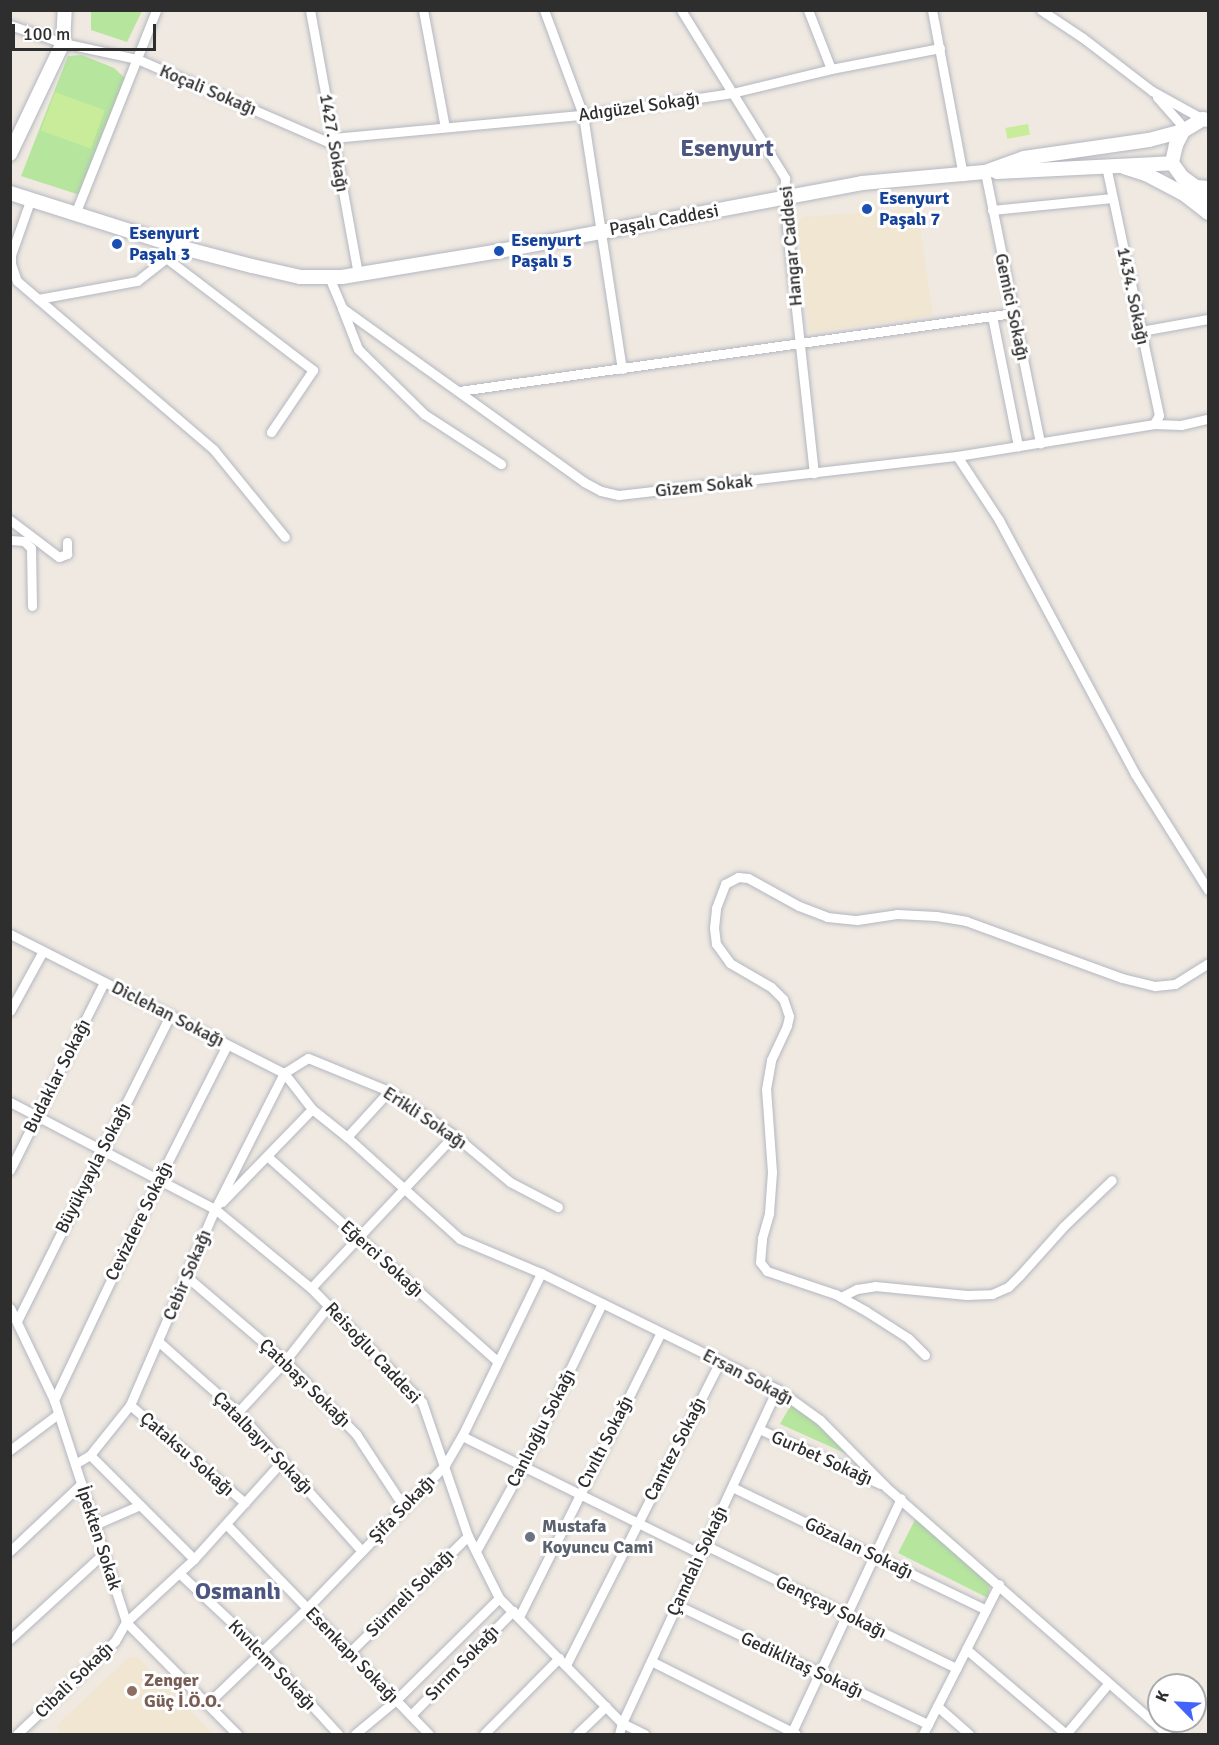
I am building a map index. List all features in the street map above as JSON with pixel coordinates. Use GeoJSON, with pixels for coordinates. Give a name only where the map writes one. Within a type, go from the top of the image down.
{"type":"FeatureCollection","features":[{"type":"Feature","properties":{"kind":"street"},"geometry":{"type":"LineString","coordinates":[[10,154],[63,43],[65,10]]}},
{"type":"Feature","properties":{"kind":"street"},"geometry":{"type":"LineString","coordinates":[[75,214],[156,10]]}},
{"type":"Feature","properties":{"kind":"street","name":"1427. Sokağı"},"geometry":{"type":"LineString","coordinates":[[310,10],[358,274]]}},
{"type":"Feature","properties":{"kind":"street"},"geometry":{"type":"LineString","coordinates":[[423,10],[445,127]]}},
{"type":"Feature","properties":{"kind":"street"},"geometry":{"type":"LineString","coordinates":[[544,10],[583,115],[603,231],[622,369]]}},
{"type":"Feature","properties":{"kind":"street","name":"Hangar Caddesi"},"geometry":{"type":"LineString","coordinates":[[681,10],[785,178],[784,198],[814,473]]}},
{"type":"Feature","properties":{"kind":"street"},"geometry":{"type":"LineString","coordinates":[[808,10],[831,69]]}},
{"type":"Feature","properties":{"kind":"street"},"geometry":{"type":"LineString","coordinates":[[932,10],[963,176]]}},
{"type":"Feature","properties":{"kind":"street"},"geometry":{"type":"LineString","coordinates":[[1041,10],[1083,38],[1152,91],[1207,117]]}},
{"type":"Feature","properties":{"kind":"street","name":"Koçali Sokağı"},"geometry":{"type":"LineString","coordinates":[[10,25],[63,43],[137,59],[334,141]]}},
{"type":"Feature","properties":{"kind":"street","name":"Adıgüzel Sokağı"},"geometry":{"type":"LineString","coordinates":[[334,141],[445,127],[583,115],[732,93],[831,69],[940,48]]}},
{"type":"Feature","properties":{"kind":"street"},"geometry":{"type":"LineString","coordinates":[[1152,91],[1184,130],[1176,145],[1172,163],[1182,177],[1202,188],[1209,201]]}},
{"type":"Feature","properties":{"kind":"street","name":"Paşalı Caddesi"},"geometry":{"type":"LineString","coordinates":[[10,193],[170,244],[300,277],[329,277],[358,274],[603,231],[862,183],[963,176],[985,172],[1024,158],[1149,140],[1184,130],[1207,117]]}},
{"type":"Feature","properties":{"kind":"street"},"geometry":{"type":"LineString","coordinates":[[985,172],[1172,163]]}},
{"type":"Feature","properties":{"kind":"street"},"geometry":{"type":"LineString","coordinates":[[1112,166],[1146,174],[1184,194],[1209,213]]}},
{"type":"Feature","properties":{"kind":"street","name":"1434. Sokağı"},"geometry":{"type":"LineString","coordinates":[[1112,166],[1112,198],[1159,415],[1154,424]]}},
{"type":"Feature","properties":{"kind":"street","name":"Gemici Sokağı"},"geometry":{"type":"LineString","coordinates":[[985,172],[1040,443]]}},
{"type":"Feature","properties":{"kind":"street"},"geometry":{"type":"LineString","coordinates":[[992,210],[1112,198]]}},
{"type":"Feature","properties":{"kind":"street"},"geometry":{"type":"LineString","coordinates":[[30,201],[11,255],[11,264],[18,281],[214,450],[285,537]]}},
{"type":"Feature","properties":{"kind":"street"},"geometry":{"type":"LineString","coordinates":[[38,299],[137,280],[166,258],[170,244]]}},
{"type":"Feature","properties":{"kind":"street"},"geometry":{"type":"LineString","coordinates":[[166,258],[313,370],[271,432]]}},
{"type":"Feature","properties":{"kind":"street"},"geometry":{"type":"LineString","coordinates":[[329,277],[358,349],[424,414],[501,464]]}},
{"type":"Feature","properties":{"kind":"street","name":"Gizem Sokak"},"geometry":{"type":"LineString","coordinates":[[342,308],[601,491],[619,495],[957,456],[1154,424],[1181,425],[1209,419]]}},
{"type":"Feature","properties":{"kind":"street"},"geometry":{"type":"LineString","coordinates":[[459,392],[1013,313]]}},
{"type":"Feature","properties":{"kind":"street"},"geometry":{"type":"LineString","coordinates":[[992,316],[1018,446]]}},
{"type":"Feature","properties":{"kind":"street"},"geometry":{"type":"LineString","coordinates":[[1141,332],[1209,319]]}},
{"type":"Feature","properties":{"kind":"street"},"geometry":{"type":"LineString","coordinates":[[957,456],[1004,530],[1136,774],[1209,890]]}},
{"type":"Feature","properties":{"kind":"street"},"geometry":{"type":"LineString","coordinates":[[10,520],[59,557],[66,556],[69,552],[67,542]]}},
{"type":"Feature","properties":{"kind":"street"},"geometry":{"type":"LineString","coordinates":[[10,540],[24,541],[30,546],[32,606]]}},
{"type":"Feature","properties":{"kind":"street"},"geometry":{"type":"LineString","coordinates":[[925,1355],[908,1338],[841,1297],[767,1271],[760,1262],[762,1238],[769,1213],[772,1172],[766,1089],[771,1060],[789,1016],[783,999],[771,987],[730,963],[716,944],[714,927],[716,908],[725,884],[738,877],[748,878],[799,906],[827,917],[857,920],[897,914],[936,916],[966,921],[1122,978],[1155,986],[1175,984],[1209,963]]}},
{"type":"Feature","properties":{"kind":"street","name":"Diclehan Sokağı"},"geometry":{"type":"LineString","coordinates":[[10,934],[284,1073],[312,1109]]}},
{"type":"Feature","properties":{"kind":"street"},"geometry":{"type":"LineString","coordinates":[[10,1011],[43,951]]}},
{"type":"Feature","properties":{"kind":"street","name":"Budaklar Sokağı"},"geometry":{"type":"LineString","coordinates":[[10,1170],[104,982]]}},
{"type":"Feature","properties":{"kind":"street","name":"Büyükyayla Sokağı"},"geometry":{"type":"LineString","coordinates":[[17,1321],[170,1015]]}},
{"type":"Feature","properties":{"kind":"street","name":"Cevizdere Sokağı"},"geometry":{"type":"LineString","coordinates":[[54,1400],[159,1179],[227,1045]]}},
{"type":"Feature","properties":{"kind":"street","name":"Erikli Sokağı"},"geometry":{"type":"LineString","coordinates":[[284,1073],[308,1058],[389,1090],[454,1135],[510,1182],[558,1207]]}},
{"type":"Feature","properties":{"kind":"street","name":"Cebir Sokağı"},"geometry":{"type":"LineString","coordinates":[[75,1464],[90,1455],[130,1405],[215,1209],[284,1073]]}},
{"type":"Feature","properties":{"kind":"street"},"geometry":{"type":"LineString","coordinates":[[347,1137],[389,1090]]}},
{"type":"Feature","properties":{"kind":"street","name":"Reisoğlu Caddesi"},"geometry":{"type":"LineString","coordinates":[[10,1102],[215,1209],[329,1305],[422,1402],[468,1536],[499,1598],[622,1723],[645,1734]]}},
{"type":"Feature","properties":{"kind":"street"},"geometry":{"type":"LineString","coordinates":[[215,1209],[312,1109]]}},
{"type":"Feature","properties":{"kind":"street","name":"Ersan Sokağı"},"geometry":{"type":"LineString","coordinates":[[312,1109],[347,1137],[460,1239],[541,1274],[777,1389],[820,1420],[886,1487],[902,1498],[1108,1684],[1167,1734]]}},
{"type":"Feature","properties":{"kind":"street"},"geometry":{"type":"LineString","coordinates":[[311,1288],[454,1135]]}},
{"type":"Feature","properties":{"kind":"street","name":"Eğerci Sokağı"},"geometry":{"type":"LineString","coordinates":[[267,1156],[497,1361]]}},
{"type":"Feature","properties":{"kind":"street"},"geometry":{"type":"LineString","coordinates":[[841,1297],[857,1289],[875,1286],[967,1295],[992,1294],[1008,1287],[1064,1226],[1112,1180]]}},
{"type":"Feature","properties":{"kind":"street","name":"Şifa Sokağı"},"geometry":{"type":"LineString","coordinates":[[207,1704],[307,1608],[445,1465],[462,1436],[541,1274]]}},
{"type":"Feature","properties":{"kind":"street","name":"Çatıbaşı Sokağı"},"geometry":{"type":"LineString","coordinates":[[186,1276],[285,1361],[356,1434],[404,1507]]}},
{"type":"Feature","properties":{"kind":"street","name":"Canlıoğlu Sokağı"},"geometry":{"type":"LineString","coordinates":[[476,1551],[523,1466],[602,1303]]}},
{"type":"Feature","properties":{"kind":"street"},"geometry":{"type":"LineString","coordinates":[[238,1412],[285,1361],[329,1305]]}},
{"type":"Feature","properties":{"kind":"street","name":"İpekten Sokak"},"geometry":{"type":"LineString","coordinates":[[10,1308],[54,1400],[126,1622],[237,1734]]}},
{"type":"Feature","properties":{"kind":"street","name":"Cıvıltı Sokağı"},"geometry":{"type":"LineString","coordinates":[[516,1614],[661,1332]]}},
{"type":"Feature","properties":{"kind":"street","name":"Çatalbayır Sokağı"},"geometry":{"type":"LineString","coordinates":[[158,1341],[238,1412],[362,1551]]}},
{"type":"Feature","properties":{"kind":"street","name":"Canıtez Sokağı"},"geometry":{"type":"LineString","coordinates":[[484,1734],[563,1662],[720,1361]]}},
{"type":"Feature","properties":{"kind":"street","name":"Çamdalı Sokağı"},"geometry":{"type":"LineString","coordinates":[[619,1734],[622,1723],[777,1389]]}},
{"type":"Feature","properties":{"kind":"street","name":"Çataksu Sokağı"},"geometry":{"type":"LineString","coordinates":[[130,1405],[244,1503]]}},
{"type":"Feature","properties":{"kind":"street"},"geometry":{"type":"LineString","coordinates":[[10,1450],[58,1413]]}},
{"type":"Feature","properties":{"kind":"street","name":"Gurbet Sokağı"},"geometry":{"type":"LineString","coordinates":[[759,1429],[886,1487]]}},
{"type":"Feature","properties":{"kind":"street","name":"Genççay Sokağı"},"geometry":{"type":"LineString","coordinates":[[462,1436],[638,1522],[847,1615],[956,1668]]}},
{"type":"Feature","properties":{"kind":"street"},"geometry":{"type":"LineString","coordinates":[[90,1455],[194,1559]]}},
{"type":"Feature","properties":{"kind":"street","name":"Cibali Sokağı"},"geometry":{"type":"LineString","coordinates":[[17,1734],[115,1641],[126,1622],[194,1559],[283,1460]]}},
{"type":"Feature","properties":{"kind":"street"},"geometry":{"type":"LineString","coordinates":[[10,1551],[81,1484]]}},
{"type":"Feature","properties":{"kind":"street","name":"Gözalan Sokağı"},"geometry":{"type":"LineString","coordinates":[[732,1487],[986,1610]]}},
{"type":"Feature","properties":{"kind":"street"},"geometry":{"type":"LineString","coordinates":[[651,1661],[794,1734],[902,1498]]}},
{"type":"Feature","properties":{"kind":"street"},"geometry":{"type":"LineString","coordinates":[[94,1525],[141,1505]]}},
{"type":"Feature","properties":{"kind":"street","name":"Esenkapı Sokağı"},"geometry":{"type":"LineString","coordinates":[[226,1524],[429,1734]]}},
{"type":"Feature","properties":{"kind":"street","name":"Sürmeli Sokağı"},"geometry":{"type":"LineString","coordinates":[[351,1651],[468,1536]]}},
{"type":"Feature","properties":{"kind":"street"},"geometry":{"type":"LineString","coordinates":[[10,1639],[104,1553]]}},
{"type":"Feature","properties":{"kind":"street","name":"Kıvılcım Sokağı"},"geometry":{"type":"LineString","coordinates":[[179,1573],[262,1651],[338,1734]]}},
{"type":"Feature","properties":{"kind":"street"},"geometry":{"type":"LineString","coordinates":[[923,1734],[999,1584]]}},
{"type":"Feature","properties":{"kind":"street"},"geometry":{"type":"LineString","coordinates":[[355,1734],[396,1700],[499,1598]]}},
{"type":"Feature","properties":{"kind":"street","name":"Gediklitaş Sokağı"},"geometry":{"type":"LineString","coordinates":[[677,1605],[928,1724]]}},
{"type":"Feature","properties":{"kind":"street","name":"Sırım Sokağı"},"geometry":{"type":"LineString","coordinates":[[411,1715],[516,1614]]}},
{"type":"Feature","properties":{"kind":"street"},"geometry":{"type":"LineString","coordinates":[[966,1649],[1066,1734],[1108,1684]]}},
{"type":"Feature","properties":{"kind":"street"},"geometry":{"type":"LineString","coordinates":[[577,1734],[606,1706]]}},
{"type":"Feature","properties":{"kind":"street"},"geometry":{"type":"LineString","coordinates":[[937,1706],[969,1734]]}},
{"type":"Feature","properties":{"kind":"shaded area"},"geometry":{"type":"Polygon","coordinates":[[[917,208],[933,316],[810,332],[797,224],[803,217],[917,208]]]}},
{"type":"Feature","properties":{"kind":"shaded area","name":"Zenger Güç İ.Ö.O."},"geometry":{"type":"Polygon","coordinates":[[[129,1657],[137,1657],[213,1734],[56,1734],[60,1730],[56,1726],[129,1657]]]}},
{"type":"Feature","properties":{"kind":"green space"},"geometry":{"type":"Polygon","coordinates":[[[91,10],[142,11],[127,42],[91,30],[91,10]]]}},
{"type":"Feature","properties":{"kind":"green space"},"geometry":{"type":"Polygon","coordinates":[[[82,55],[114,68],[129,82],[83,196],[21,176],[68,56],[82,55]]]}},
{"type":"Feature","properties":{"kind":"green space"},"geometry":{"type":"Polygon","coordinates":[[[55,92],[105,110],[91,149],[41,131],[55,92]]]}},
{"type":"Feature","properties":{"kind":"green space"},"geometry":{"type":"Polygon","coordinates":[[[1028,124],[1030,135],[1007,139],[1005,128],[1028,124]]]}},
{"type":"Feature","properties":{"kind":"green space"},"geometry":{"type":"Polygon","coordinates":[[[791,1405],[797,1405],[867,1463],[780,1424],[791,1405]]]}},
{"type":"Feature","properties":{"kind":"green space"},"geometry":{"type":"Polygon","coordinates":[[[917,1516],[990,1583],[988,1598],[898,1553],[917,1516]]]}},
{"type":"Feature","properties":{"kind":"place","name":"Esenyurt Paşalı 7"},"geometry":{"type":"Point","coordinates":[867,209]}},
{"type":"Feature","properties":{"kind":"place","name":"Esenyurt Paşalı 3"},"geometry":{"type":"Point","coordinates":[117,244]}},
{"type":"Feature","properties":{"kind":"place","name":"Esenyurt Paşalı 5"},"geometry":{"type":"Point","coordinates":[499,251]}},
{"type":"Feature","properties":{"kind":"place","name":"Mustafa Koyuncu Cami"},"geometry":{"type":"Point","coordinates":[530,1537]}},
{"type":"Feature","properties":{"kind":"place","name":"Zenger Güç İ.Ö.O."},"geometry":{"type":"Point","coordinates":[132,1691]}},
{"type":"Feature","properties":{"kind":"district","name":"Esenyurt"},"geometry":{"type":"Point","coordinates":[727,149]}},
{"type":"Feature","properties":{"kind":"district","name":"Osmanlı"},"geometry":{"type":"Point","coordinates":[238,1592]}}]}
